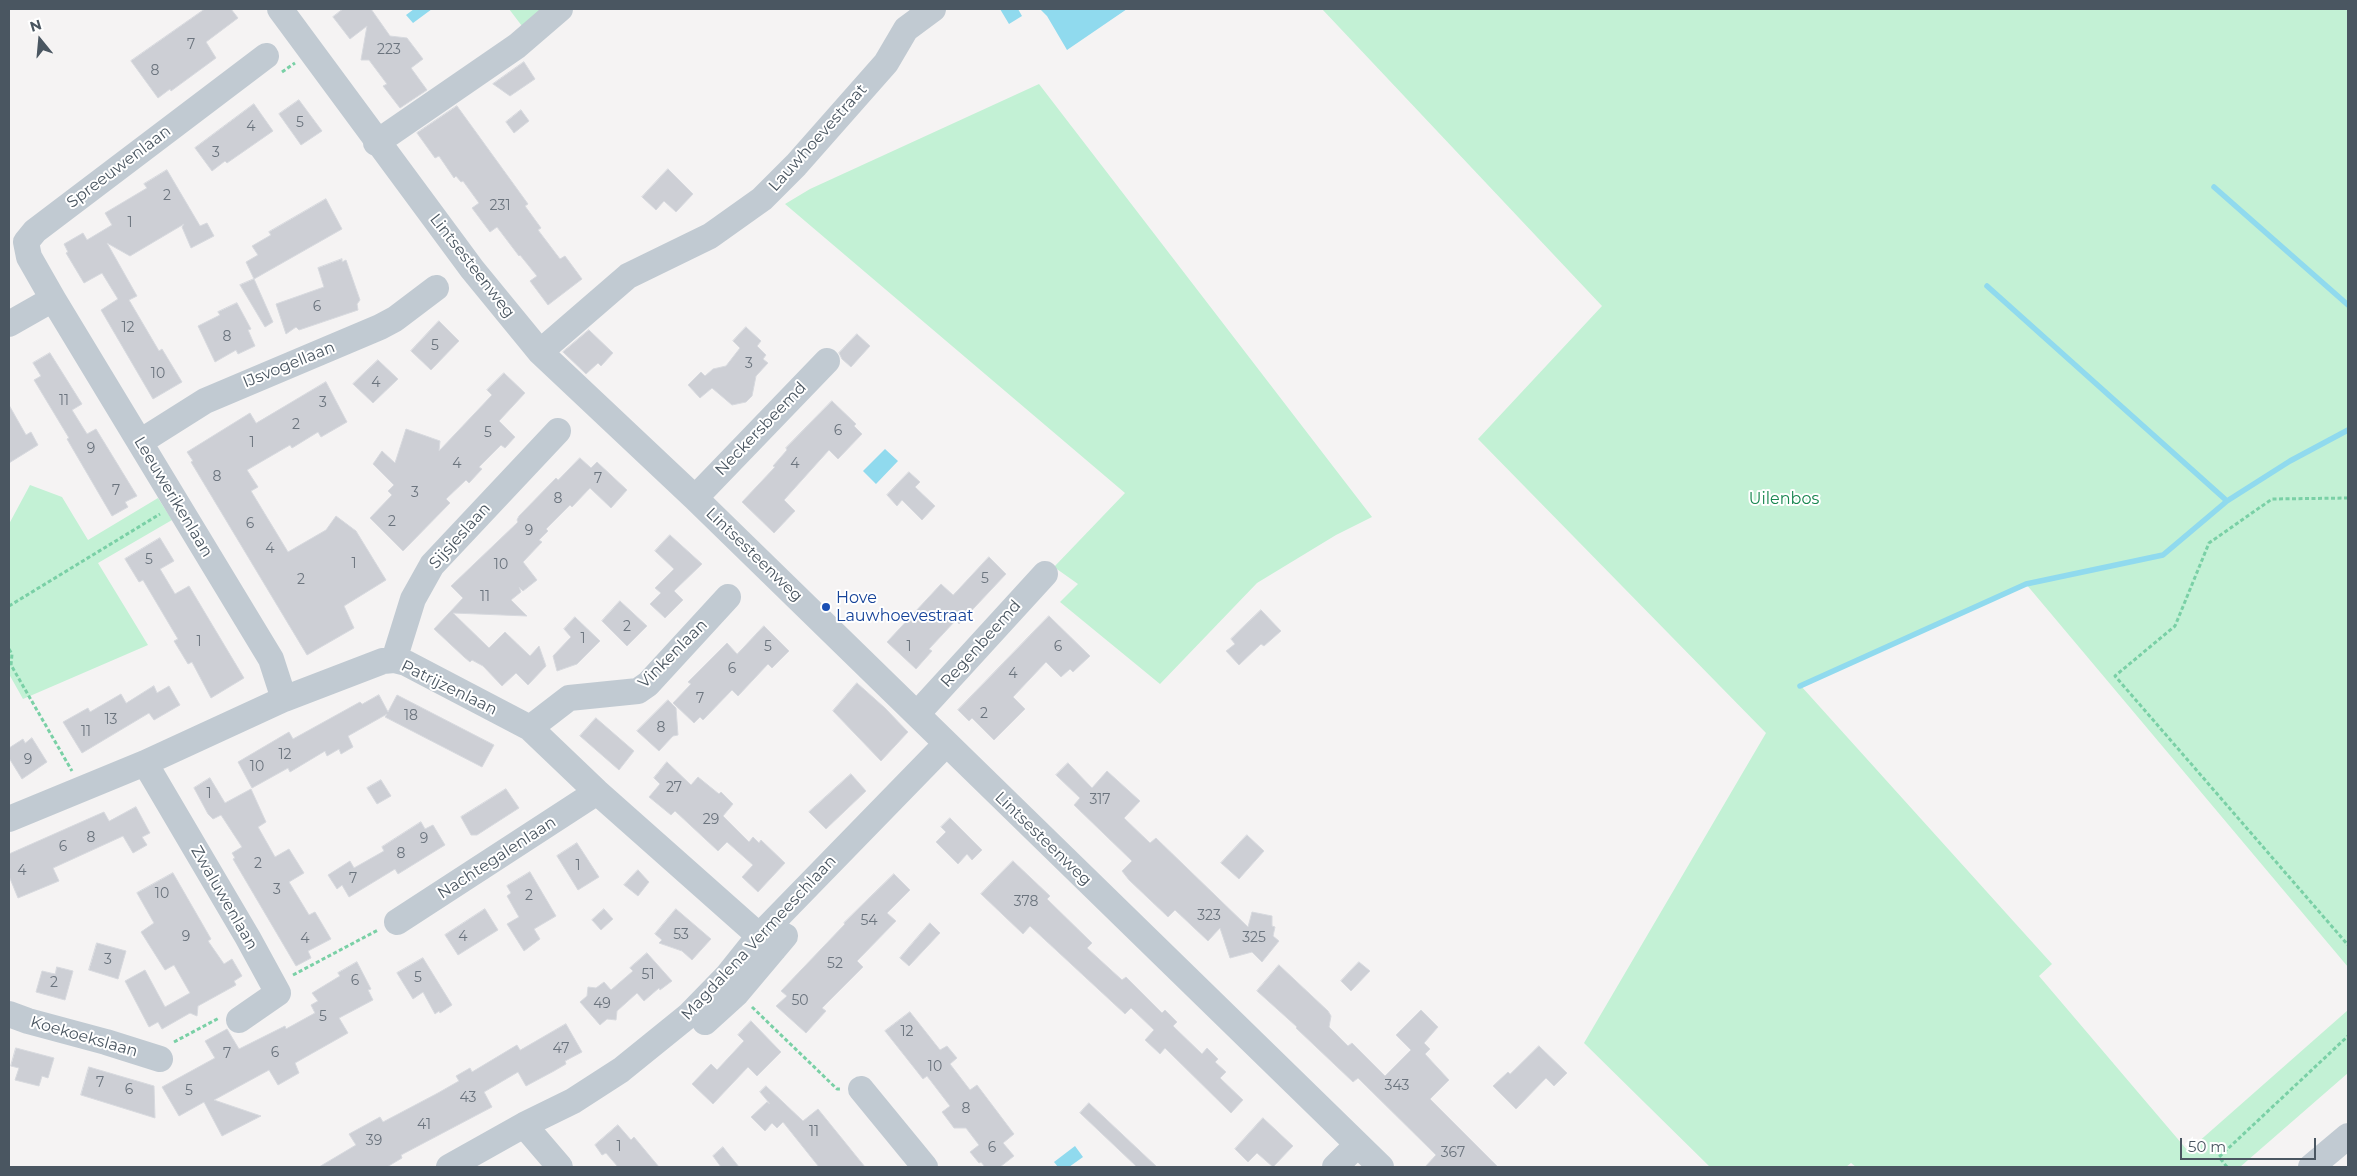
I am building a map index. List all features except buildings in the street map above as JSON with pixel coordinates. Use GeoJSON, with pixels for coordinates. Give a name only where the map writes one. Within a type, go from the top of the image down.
{"type":"FeatureCollection","features":[{"type":"Feature","properties":{"kind":"street","name":"Lintsesteenweg"},"geometry":{"type":"LineString","coordinates":[[280,9],[376,142],[472,269],[540,352],[695,498],[1381,1167]]}},
{"type":"Feature","properties":{"kind":"street"},"geometry":{"type":"LineString","coordinates":[[376,142],[516,46],[560,9]]}},
{"type":"Feature","properties":{"kind":"street","name":"Lauwhoevestraat"},"geometry":{"type":"LineString","coordinates":[[540,352],[628,276],[710,236],[762,199],[796,165],[886,63],[906,29],[933,9]]}},
{"type":"Feature","properties":{"kind":"street","name":"Spreeuwenlaan"},"geometry":{"type":"LineString","coordinates":[[54,299],[30,256],[26,242],[34,231],[266,56]]}},
{"type":"Feature","properties":{"kind":"street","name":"IJsvogellaan"},"geometry":{"type":"LineString","coordinates":[[140,442],[205,401],[380,327],[395,319],[436,288]]}},
{"type":"Feature","properties":{"kind":"street"},"geometry":{"type":"LineString","coordinates":[[9,324],[54,299]]}},
{"type":"Feature","properties":{"kind":"street","name":"Leeuwerikenlaan"},"geometry":{"type":"LineString","coordinates":[[54,299],[271,659],[284,699]]}},
{"type":"Feature","properties":{"kind":"street","name":"Neckersbeemd"},"geometry":{"type":"LineString","coordinates":[[695,498],[827,361]]}},
{"type":"Feature","properties":{"kind":"street","name":"Sijsjeslaan"},"geometry":{"type":"LineString","coordinates":[[394,660],[413,599],[432,565],[558,431]]}},
{"type":"Feature","properties":{"kind":"street","name":"Regenbeemd"},"geometry":{"type":"LineString","coordinates":[[917,714],[1045,574]]}},
{"type":"Feature","properties":{"kind":"street","name":"Vinkenlaan"},"geometry":{"type":"LineString","coordinates":[[530,728],[569,698],[638,691],[648,684],[728,597]]}},
{"type":"Feature","properties":{"kind":"street","name":"Patrijzenlaan"},"geometry":{"type":"LineString","coordinates":[[9,819],[145,763],[284,699],[383,661],[394,660],[406,663],[530,728],[597,792],[766,943]]}},
{"type":"Feature","properties":{"kind":"street","name":"Magdalena Vermeeschlaan"},"geometry":{"type":"LineString","coordinates":[[483,1167],[529,1131],[628,1064],[689,1015],[727,976],[766,943],[951,749]]}},
{"type":"Feature","properties":{"kind":"street","name":"Zwaluwenlaan"},"geometry":{"type":"LineString","coordinates":[[145,763],[248,938],[278,993]]}},
{"type":"Feature","properties":{"kind":"street","name":"Nachtegalenlaan"},"geometry":{"type":"LineString","coordinates":[[398,922],[597,792]]}},
{"type":"Feature","properties":{"kind":"street","name":"Magdalena Vermeeschlaan"},"geometry":{"type":"LineString","coordinates":[[449,1167],[529,1131],[587,1110],[617,1091],[701,1026],[737,993],[766,943]]}},
{"type":"Feature","properties":{"kind":"street"},"geometry":{"type":"LineString","coordinates":[[239,1020],[278,993]]}},
{"type":"Feature","properties":{"kind":"street","name":"Koekoekslaan"},"geometry":{"type":"LineString","coordinates":[[9,1014],[160,1059]]}},
{"type":"Feature","properties":{"kind":"street"},"geometry":{"type":"LineString","coordinates":[[861,1089],[925,1167]]}},
{"type":"Feature","properties":{"kind":"street"},"geometry":{"type":"LineString","coordinates":[[529,1131],[560,1167]]}},
{"type":"Feature","properties":{"kind":"street"},"geometry":{"type":"LineString","coordinates":[[2311,1167],[2348,1136]]}},
{"type":"Feature","properties":{"kind":"street"},"geometry":{"type":"LineString","coordinates":[[1334,1167],[1357,1144]]}},
{"type":"Feature","properties":{"kind":"path"},"geometry":{"type":"LineString","coordinates":[[2348,498],[2272,499],[2208,544],[2175,626],[2115,676],[2348,945]]}},
{"type":"Feature","properties":{"kind":"path"},"geometry":{"type":"LineString","coordinates":[[9,606],[177,503]]}},
{"type":"Feature","properties":{"kind":"path"},"geometry":{"type":"LineString","coordinates":[[9,649],[12,654],[10,665],[82,789]]}},
{"type":"Feature","properties":{"kind":"path"},"geometry":{"type":"LineString","coordinates":[[278,993],[293,974],[360,938],[398,922]]}},
{"type":"Feature","properties":{"kind":"path"},"geometry":{"type":"LineString","coordinates":[[737,993],[837,1089],[861,1089]]}},
{"type":"Feature","properties":{"kind":"path"},"geometry":{"type":"LineString","coordinates":[[160,1059],[167,1046],[230,1012],[239,1020]]}},
{"type":"Feature","properties":{"kind":"path"},"geometry":{"type":"LineString","coordinates":[[2227,1167],[2219,1157],[2348,1036]]}},
{"type":"Feature","properties":{"kind":"green space"},"geometry":{"type":"Polygon","coordinates":[[[509,9],[546,9],[525,30],[509,9]]]}},
{"type":"Feature","properties":{"kind":"green space","name":"Uilenbos"},"geometry":{"type":"Polygon","coordinates":[[[1322,9],[2348,9],[2348,967],[2026,584],[1801,686],[2052,964],[2039,976],[2188,1151],[2348,1010],[2348,1073],[2240,1167],[1856,1167],[1851,1163],[1846,1167],[1710,1167],[1584,1043],[1766,733],[1478,439],[1602,306],[1322,9]]]}},
{"type":"Feature","properties":{"kind":"green space"},"geometry":{"type":"Polygon","coordinates":[[[1039,84],[1372,517],[1336,535],[1257,583],[1160,684],[1060,602],[1078,584],[1054,567],[1125,493],[785,204],[810,189],[1039,84]]]}},
{"type":"Feature","properties":{"kind":"green space"},"geometry":{"type":"Polygon","coordinates":[[[30,485],[62,497],[88,540],[158,498],[172,520],[98,563],[148,645],[23,699],[9,674],[9,524],[30,485]]]}},
{"type":"Feature","properties":{"kind":"water"},"geometry":{"type":"Polygon","coordinates":[[[414,9],[432,9],[413,23],[406,15],[414,9]]]}},
{"type":"Feature","properties":{"kind":"water"},"geometry":{"type":"Polygon","coordinates":[[[1000,9],[1018,9],[1022,16],[1009,24],[1000,9]]]}},
{"type":"Feature","properties":{"kind":"water"},"geometry":{"type":"Polygon","coordinates":[[[1040,9],[1127,9],[1067,50],[1047,16],[1040,9]]]}},
{"type":"Feature","properties":{"kind":"water"},"geometry":{"type":"Polygon","coordinates":[[[885,449],[898,461],[876,484],[863,471],[885,449]]]}},
{"type":"Feature","properties":{"kind":"water"},"geometry":{"type":"Polygon","coordinates":[[[1075,1146],[1083,1157],[1069,1167],[1058,1167],[1054,1162],[1075,1146]]]}},
{"type":"Feature","properties":{"kind":"waterway"},"geometry":{"type":"LineString","coordinates":[[2214,187],[2348,305]]}},
{"type":"Feature","properties":{"kind":"waterway"},"geometry":{"type":"LineString","coordinates":[[1987,286],[2227,501]]}},
{"type":"Feature","properties":{"kind":"waterway"},"geometry":{"type":"LineString","coordinates":[[1800,686],[2026,584],[2163,555],[2227,501],[2290,461],[2348,430]]}},
{"type":"Feature","properties":{"kind":"place","name":"Hove Lauwhoevestraat"},"geometry":{"type":"Point","coordinates":[826,607]}}]}
